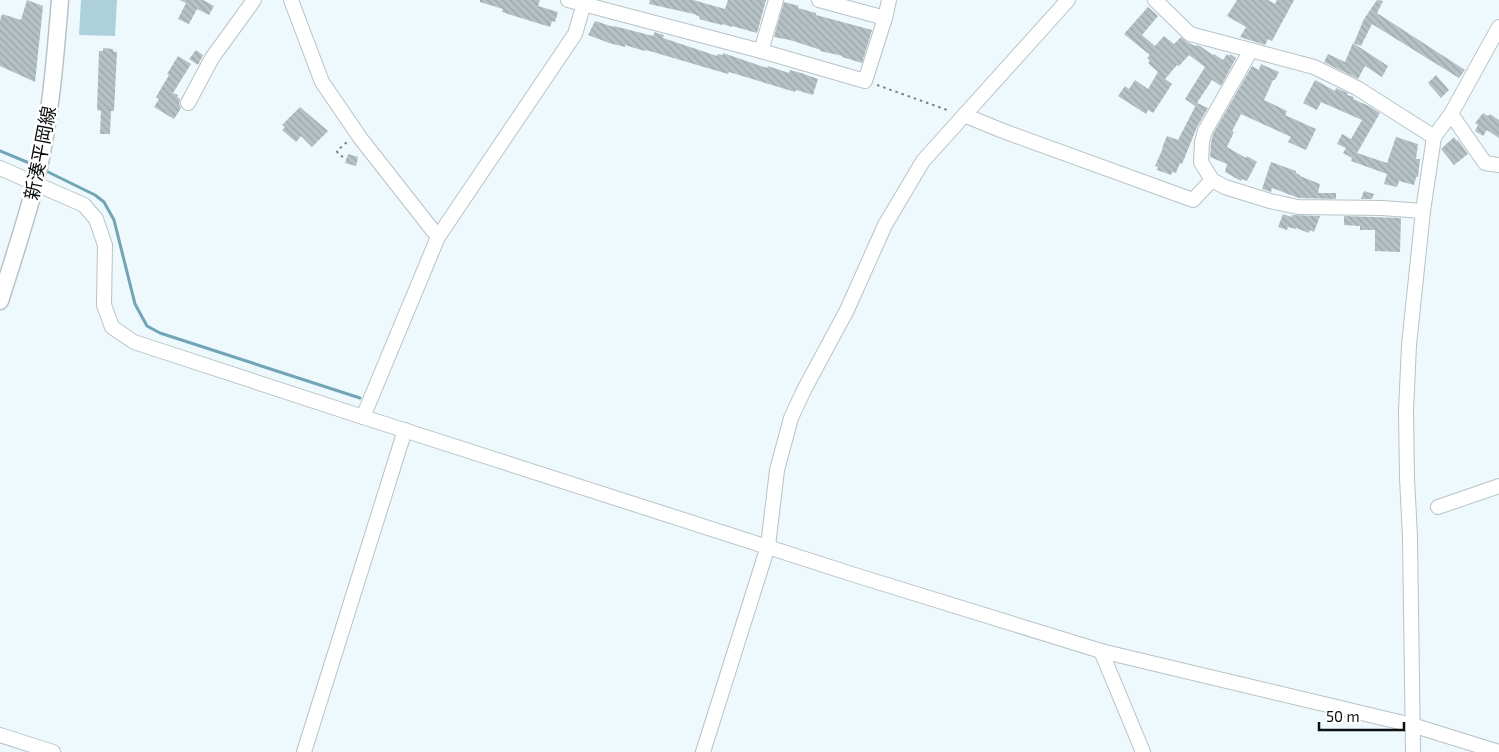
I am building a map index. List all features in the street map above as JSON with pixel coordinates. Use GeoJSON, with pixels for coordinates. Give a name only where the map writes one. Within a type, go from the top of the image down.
{"type":"FeatureCollection","features":[{"type":"Feature","properties":{"kind":"main road","name":"新湊平岡線"},"geometry":{"type":"LineString","coordinates":[[0,301],[24,226],[36,180],[54,82],[60,0]]}},
{"type":"Feature","properties":{"kind":"street"},"geometry":{"type":"LineString","coordinates":[[188,103],[212,58],[254,0]]}},
{"type":"Feature","properties":{"kind":"street"},"geometry":{"type":"LineString","coordinates":[[291,0],[322,82],[357,133],[438,236]]}},
{"type":"Feature","properties":{"kind":"street"},"geometry":{"type":"LineString","coordinates":[[568,0],[584,2],[865,81],[889,0]]}},
{"type":"Feature","properties":{"kind":"street"},"geometry":{"type":"LineString","coordinates":[[761,51],[776,0]]}},
{"type":"Feature","properties":{"kind":"street"},"geometry":{"type":"LineString","coordinates":[[819,0],[884,18]]}},
{"type":"Feature","properties":{"kind":"street"},"geometry":{"type":"LineString","coordinates":[[703,752],[768,540],[777,470],[783,444],[791,418],[804,390],[847,310],[885,225],[923,161],[1068,0]]}},
{"type":"Feature","properties":{"kind":"street"},"geometry":{"type":"LineString","coordinates":[[1155,0],[1190,34],[1314,67],[1358,88],[1434,137]]}},
{"type":"Feature","properties":{"kind":"street"},"geometry":{"type":"LineString","coordinates":[[365,415],[438,236],[575,34],[584,2]]}},
{"type":"Feature","properties":{"kind":"street"},"geometry":{"type":"LineString","coordinates":[[1413,752],[1410,532],[1406,411],[1409,345],[1424,211],[1434,137],[1450,114],[1499,27]]}},
{"type":"Feature","properties":{"kind":"street"},"geometry":{"type":"LineString","coordinates":[[1251,50],[1205,131],[1202,142],[1201,162],[1212,180],[1225,187],[1270,201],[1298,207],[1382,208],[1424,211]]}},
{"type":"Feature","properties":{"kind":"street"},"geometry":{"type":"LineString","coordinates":[[1450,114],[1485,163],[1499,165]]}},
{"type":"Feature","properties":{"kind":"street"},"geometry":{"type":"LineString","coordinates":[[964,115],[1193,200],[1212,180]]}},
{"type":"Feature","properties":{"kind":"street"},"geometry":{"type":"LineString","coordinates":[[0,168],[36,180],[84,205],[96,218],[105,245],[104,305],[112,327],[134,342],[365,415],[405,430],[768,540],[1101,651],[1412,725],[1499,752]]}},
{"type":"Feature","properties":{"kind":"street"},"geometry":{"type":"LineString","coordinates":[[304,752],[405,430]]}},
{"type":"Feature","properties":{"kind":"street"},"geometry":{"type":"LineString","coordinates":[[1438,507],[1499,486]]}},
{"type":"Feature","properties":{"kind":"street"},"geometry":{"type":"LineString","coordinates":[[1101,651],[1144,752]]}},
{"type":"Feature","properties":{"kind":"street"},"geometry":{"type":"LineString","coordinates":[[0,735],[53,752]]}},
{"type":"Feature","properties":{"kind":"path"},"geometry":{"type":"LineString","coordinates":[[865,81],[964,115]]}},
{"type":"Feature","properties":{"kind":"path"},"geometry":{"type":"LineString","coordinates":[[343,157],[337,151],[357,133]]}},
{"type":"Feature","properties":{"kind":"shaded area"},"geometry":{"type":"Polygon","coordinates":[[[81,0],[117,0],[115,36],[79,35],[81,0]]]}},
{"type":"Feature","properties":{"kind":"building"},"geometry":{"type":"Polygon","coordinates":[[[27,0],[43,6],[35,82],[0,66],[0,20],[2,14],[21,20],[27,0]]]}},
{"type":"Feature","properties":{"kind":"building"},"geometry":{"type":"Polygon","coordinates":[[[180,0],[203,0],[214,6],[209,15],[197,9],[189,24],[178,19],[186,3],[180,0]]]}},
{"type":"Feature","properties":{"kind":"building"},"geometry":{"type":"Polygon","coordinates":[[[480,0],[540,0],[538,6],[558,12],[555,22],[552,21],[550,27],[502,12],[503,9],[480,2],[480,0]]]}},
{"type":"Feature","properties":{"kind":"building"},"geometry":{"type":"Polygon","coordinates":[[[650,0],[693,0],[725,9],[728,0],[766,0],[757,33],[699,19],[700,17],[694,14],[649,4],[650,0]]]}},
{"type":"Feature","properties":{"kind":"building"},"geometry":{"type":"Polygon","coordinates":[[[1237,0],[1268,0],[1275,4],[1277,0],[1294,0],[1272,41],[1268,39],[1265,45],[1240,37],[1246,27],[1227,16],[1237,0]]]}},
{"type":"Feature","properties":{"kind":"building"},"geometry":{"type":"Polygon","coordinates":[[[1377,0],[1383,1],[1377,13],[1465,70],[1459,78],[1372,24],[1361,46],[1354,43],[1364,19],[1377,0]]]}},
{"type":"Feature","properties":{"kind":"building"},"geometry":{"type":"Polygon","coordinates":[[[784,2],[799,6],[798,8],[816,13],[816,15],[872,30],[862,63],[790,40],[774,37],[784,2]]]}},
{"type":"Feature","properties":{"kind":"building"},"geometry":{"type":"Polygon","coordinates":[[[1148,7],[1158,16],[1142,35],[1155,46],[1164,36],[1174,44],[1181,37],[1187,42],[1200,46],[1223,60],[1227,54],[1236,58],[1221,86],[1212,80],[1197,103],[1208,108],[1197,127],[1182,164],[1180,163],[1176,173],[1172,172],[1171,175],[1157,170],[1158,167],[1155,166],[1167,136],[1178,140],[1196,105],[1185,99],[1205,67],[1189,55],[1179,66],[1177,65],[1165,79],[1172,84],[1153,113],[1148,110],[1146,114],[1118,96],[1125,86],[1129,89],[1135,80],[1148,89],[1158,72],[1148,63],[1150,61],[1147,58],[1150,55],[1124,34],[1148,7]]]}},
{"type":"Feature","properties":{"kind":"building"},"geometry":{"type":"Polygon","coordinates":[[[595,21],[653,36],[655,32],[664,35],[663,38],[717,56],[718,54],[723,55],[723,53],[767,68],[768,66],[789,73],[790,70],[818,79],[813,95],[796,90],[795,92],[646,50],[609,43],[588,35],[595,21]]]}},
{"type":"Feature","properties":{"kind":"building"},"geometry":{"type":"Polygon","coordinates":[[[1353,43],[1388,66],[1382,77],[1365,66],[1358,79],[1324,62],[1328,54],[1345,62],[1353,43]]]}},
{"type":"Feature","properties":{"kind":"building"},"geometry":{"type":"Polygon","coordinates":[[[103,48],[113,49],[113,51],[117,52],[114,111],[111,111],[110,134],[100,134],[101,111],[97,110],[99,51],[103,51],[103,48]]]}},
{"type":"Feature","properties":{"kind":"building"},"geometry":{"type":"Polygon","coordinates":[[[196,50],[203,55],[198,65],[189,59],[196,50]]]}},
{"type":"Feature","properties":{"kind":"building"},"geometry":{"type":"Polygon","coordinates":[[[178,56],[191,64],[173,93],[178,95],[181,108],[174,119],[154,107],[159,99],[156,97],[178,56]]]}},
{"type":"Feature","properties":{"kind":"building"},"geometry":{"type":"Polygon","coordinates":[[[1261,64],[1279,72],[1275,80],[1273,80],[1264,100],[1287,111],[1285,115],[1316,129],[1306,150],[1288,142],[1291,137],[1241,114],[1232,131],[1234,132],[1227,147],[1257,162],[1247,181],[1242,179],[1241,181],[1225,172],[1227,164],[1210,157],[1211,143],[1213,134],[1252,66],[1259,70],[1261,64]]]}},
{"type":"Feature","properties":{"kind":"building"},"geometry":{"type":"Polygon","coordinates":[[[1436,75],[1449,90],[1441,98],[1428,83],[1436,75]]]}},
{"type":"Feature","properties":{"kind":"building"},"geometry":{"type":"Polygon","coordinates":[[[1315,80],[1335,91],[1336,88],[1348,93],[1347,95],[1354,97],[1353,99],[1380,113],[1357,153],[1387,163],[1396,137],[1418,144],[1416,159],[1420,159],[1418,177],[1416,177],[1414,185],[1399,181],[1397,187],[1384,184],[1387,174],[1351,161],[1352,158],[1343,153],[1346,148],[1337,144],[1342,134],[1351,139],[1362,120],[1321,102],[1317,110],[1303,103],[1315,80]]]}},
{"type":"Feature","properties":{"kind":"building"},"geometry":{"type":"Polygon","coordinates":[[[300,107],[328,131],[312,147],[301,136],[296,142],[282,130],[285,127],[282,125],[300,107]]]}},
{"type":"Feature","properties":{"kind":"building"},"geometry":{"type":"Polygon","coordinates":[[[1483,113],[1488,116],[1490,114],[1499,120],[1499,138],[1487,130],[1483,136],[1475,131],[1478,125],[1475,123],[1483,113]]]}},
{"type":"Feature","properties":{"kind":"building"},"geometry":{"type":"Polygon","coordinates":[[[1454,137],[1468,154],[1454,165],[1441,149],[1454,137]]]}},
{"type":"Feature","properties":{"kind":"building"},"geometry":{"type":"Polygon","coordinates":[[[348,154],[358,157],[356,166],[345,163],[348,154]]]}},
{"type":"Feature","properties":{"kind":"building"},"geometry":{"type":"Polygon","coordinates":[[[1271,162],[1296,171],[1300,176],[1320,184],[1318,193],[1336,193],[1336,199],[1299,198],[1272,188],[1271,192],[1262,189],[1271,162]]]}},
{"type":"Feature","properties":{"kind":"building"},"geometry":{"type":"Polygon","coordinates":[[[1364,191],[1374,194],[1372,199],[1361,199],[1364,191]]]}},
{"type":"Feature","properties":{"kind":"building"},"geometry":{"type":"Polygon","coordinates":[[[1283,214],[1291,217],[1292,215],[1320,216],[1314,232],[1310,230],[1309,233],[1296,228],[1288,227],[1287,230],[1278,227],[1283,214]]]}},
{"type":"Feature","properties":{"kind":"building"},"geometry":{"type":"Polygon","coordinates":[[[1344,216],[1401,218],[1400,252],[1375,251],[1375,230],[1360,230],[1360,226],[1344,225],[1344,216]]]}},
{"type":"Feature","properties":{"kind":"waterway"},"geometry":{"type":"LineString","coordinates":[[0,151],[34,165]]}},
{"type":"Feature","properties":{"kind":"waterway"},"geometry":{"type":"LineString","coordinates":[[44,170],[95,195],[104,202],[114,220],[135,304],[147,326],[160,333],[360,398]]}}]}
